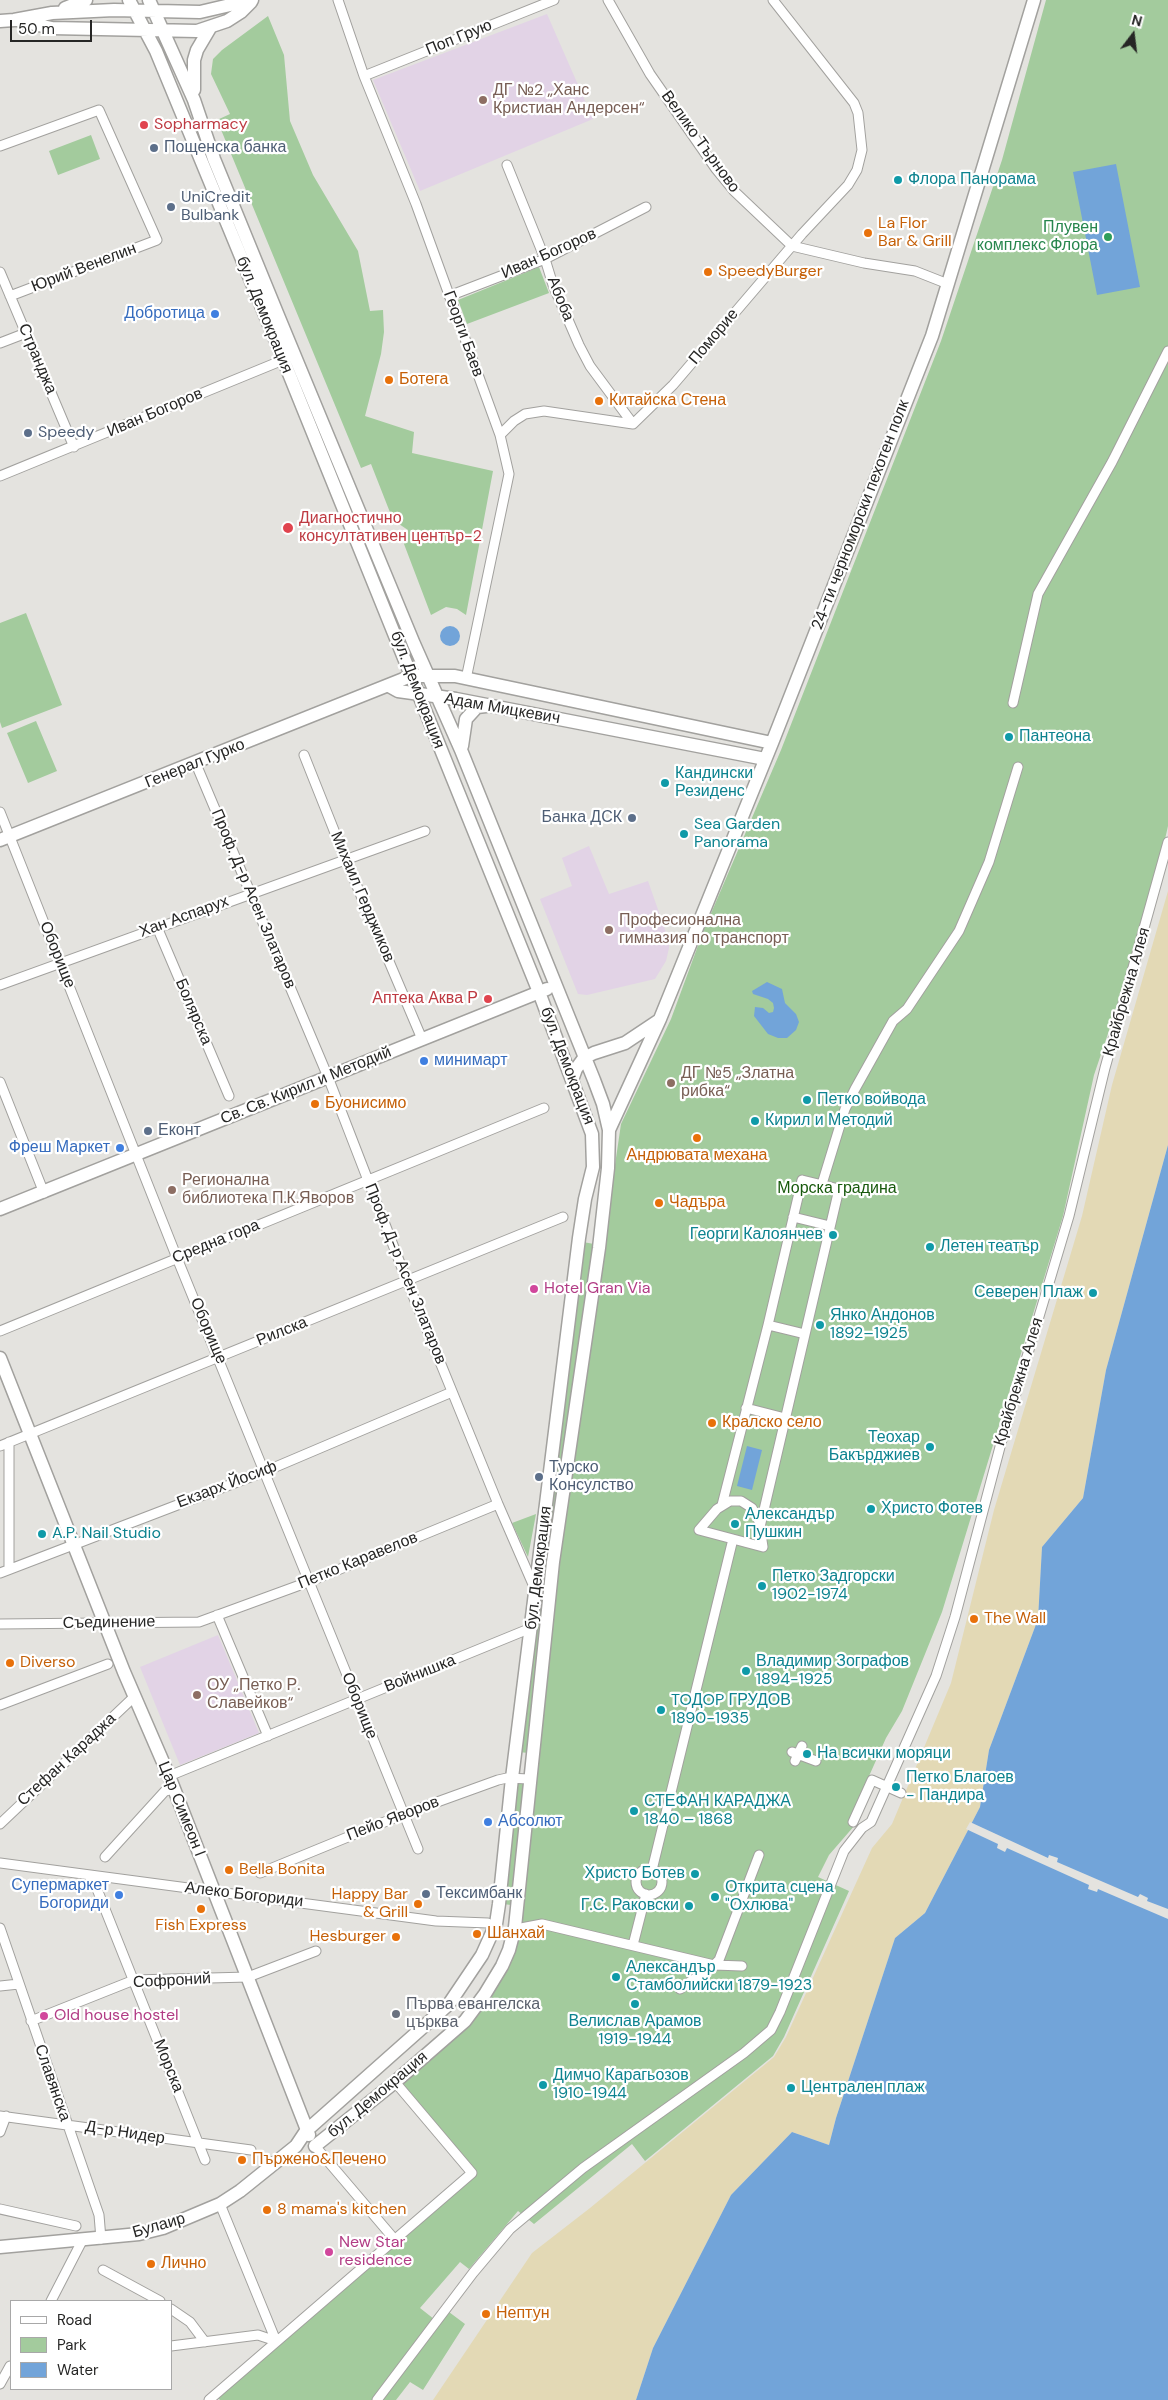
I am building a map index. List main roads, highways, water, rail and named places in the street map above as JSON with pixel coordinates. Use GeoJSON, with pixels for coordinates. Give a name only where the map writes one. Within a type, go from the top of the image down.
{"type":"FeatureCollection","features":[{"type":"Feature","properties":{"kind":"main road"},"geometry":{"type":"LineString","coordinates":[[0,21],[52,12],[86,0]]}},
{"type":"Feature","properties":{"kind":"main road"},"geometry":{"type":"LineString","coordinates":[[52,12],[132,6],[151,6],[200,12],[252,0]]}},
{"type":"Feature","properties":{"kind":"main road"},"geometry":{"type":"LineString","coordinates":[[14,20],[52,28],[197,31],[210,28],[241,12],[252,0]]}},
{"type":"Feature","properties":{"kind":"main road","name":"24-ти черноморски пехотен полк"},"geometry":{"type":"LineString","coordinates":[[609,1130],[660,1019],[766,759],[932,336],[1034,0]]}},
{"type":"Feature","properties":{"kind":"main road","name":"бул. Демокрация"},"geometry":{"type":"LineString","coordinates":[[132,6],[146,30],[283,360],[539,992],[592,1134],[593,1167],[585,1199],[579,1238],[512,1778],[496,1924],[482,1955],[449,2004],[306,2131]]}},
{"type":"Feature","properties":{"kind":"main road","name":"бул. Демокрация"},"geometry":{"type":"LineString","coordinates":[[151,6],[164,30],[194,100],[218,168],[414,644],[430,676],[461,750],[603,1104],[609,1130],[608,1160],[599,1248],[553,1562],[515,1927],[502,1966],[465,2020],[395,2082],[315,2146]]}},
{"type":"Feature","properties":{"kind":"main road"},"geometry":{"type":"LineString","coordinates":[[194,100],[194,60],[197,50],[210,28]]}},
{"type":"Feature","properties":{"kind":"main road","name":"Адам Мицкевич"},"geometry":{"type":"LineString","coordinates":[[766,759],[488,706],[418,695],[398,691],[389,686],[394,682],[411,676],[455,676],[772,743]]}},
{"type":"Feature","properties":{"kind":"main road","name":"Генерал Гурко"},"geometry":{"type":"LineString","coordinates":[[5,838],[389,686]]}},
{"type":"Feature","properties":{"kind":"main road"},"geometry":{"type":"LineString","coordinates":[[461,750],[466,719],[477,707],[488,706]]}},
{"type":"Feature","properties":{"kind":"main road","name":"Св. Св. Кирил и Методий"},"geometry":{"type":"LineString","coordinates":[[0,1209],[44,1193],[556,986]]}},
{"type":"Feature","properties":{"kind":"main road"},"geometry":{"type":"LineString","coordinates":[[572,1080],[576,1069],[584,1058],[625,1043],[660,1019]]}},
{"type":"Feature","properties":{"kind":"main road","name":"Цар Симеон I"},"geometry":{"type":"LineString","coordinates":[[0,1358],[135,1696],[169,1776],[306,2131],[315,2146]]}},
{"type":"Feature","properties":{"kind":"main road","name":"Булаир"},"geometry":{"type":"LineString","coordinates":[[0,2247],[100,2238],[163,2228],[220,2204],[240,2191],[296,2146],[306,2131]]}},
{"type":"Feature","properties":{"kind":"main road"},"geometry":{"type":"LineString","coordinates":[[296,2146],[315,2146]]}},
{"type":"Feature","properties":{"kind":"water","name":"Плувен комплекс Флора"},"geometry":{"type":"Polygon","coordinates":[[[1116,164],[1140,287],[1097,295],[1073,172],[1116,164]]]}},
{"type":"Feature","properties":{"kind":"water"},"geometry":{"type":"Polygon","coordinates":[[[450,626],[457,629],[460,636],[457,643],[450,646],[443,643],[440,636],[443,629],[450,626]]]}},
{"type":"Feature","properties":{"kind":"water"},"geometry":{"type":"Polygon","coordinates":[[[767,982],[782,989],[785,1003],[796,1014],[799,1022],[796,1030],[787,1038],[778,1038],[768,1034],[754,1016],[755,1007],[763,1008],[769,1013],[773,1012],[773,1003],[768,999],[753,994],[752,991],[767,982]]]}},
{"type":"Feature","properties":{"kind":"water"},"geometry":{"type":"Polygon","coordinates":[[[1168,1145],[1168,2400],[636,2400],[653,2348],[731,2195],[792,2132],[829,2145],[836,2118],[895,1938],[925,1913],[980,1807],[989,1750],[1038,1619],[1042,1547],[1083,1498],[1106,1370],[1168,1145]]]}},
{"type":"Feature","properties":{"kind":"water"},"geometry":{"type":"Polygon","coordinates":[[[747,1446],[762,1450],[752,1490],[737,1486],[747,1446]]]}},
{"type":"Feature","properties":{"kind":"place","name":"ДГ №2 „Ханс Кристиан Андерсен“"},"geometry":{"type":"Point","coordinates":[483,100]}},
{"type":"Feature","properties":{"kind":"place","name":"Sopharmacy"},"geometry":{"type":"Point","coordinates":[144,125]}},
{"type":"Feature","properties":{"kind":"place","name":"Пощенска банка"},"geometry":{"type":"Point","coordinates":[154,148]}},
{"type":"Feature","properties":{"kind":"place","name":"Флора Панорама"},"geometry":{"type":"Point","coordinates":[898,180]}},
{"type":"Feature","properties":{"kind":"place","name":"UniCredit Bulbank"},"geometry":{"type":"Point","coordinates":[171,207]}},
{"type":"Feature","properties":{"kind":"place","name":"La Flor Bar & Grill"},"geometry":{"type":"Point","coordinates":[868,233]}},
{"type":"Feature","properties":{"kind":"place","name":"Плувен комплекс Флора"},"geometry":{"type":"Point","coordinates":[1108,237]}},
{"type":"Feature","properties":{"kind":"place","name":"SpeedyBurger"},"geometry":{"type":"Point","coordinates":[708,272]}},
{"type":"Feature","properties":{"kind":"place","name":"Добротица"},"geometry":{"type":"Point","coordinates":[215,314]}},
{"type":"Feature","properties":{"kind":"place","name":"Ботега"},"geometry":{"type":"Point","coordinates":[389,380]}},
{"type":"Feature","properties":{"kind":"place","name":"Китайска Стена"},"geometry":{"type":"Point","coordinates":[599,401]}},
{"type":"Feature","properties":{"kind":"place","name":"Speedy"},"geometry":{"type":"Point","coordinates":[28,433]}},
{"type":"Feature","properties":{"kind":"place","name":"Диагностично консултативен център-2"},"geometry":{"type":"Point","coordinates":[288,528]}},
{"type":"Feature","properties":{"kind":"place","name":"Пантеона"},"geometry":{"type":"Point","coordinates":[1009,737]}},
{"type":"Feature","properties":{"kind":"place","name":"Кандински Резиденс"},"geometry":{"type":"Point","coordinates":[665,783]}},
{"type":"Feature","properties":{"kind":"place","name":"Банка ДСК"},"geometry":{"type":"Point","coordinates":[632,818]}},
{"type":"Feature","properties":{"kind":"place","name":"Sea Garden Panorama"},"geometry":{"type":"Point","coordinates":[684,834]}},
{"type":"Feature","properties":{"kind":"place","name":"Професионална гимназия по транспорт"},"geometry":{"type":"Point","coordinates":[609,930]}},
{"type":"Feature","properties":{"kind":"place","name":"Аптека Аква Р"},"geometry":{"type":"Point","coordinates":[488,999]}},
{"type":"Feature","properties":{"kind":"place","name":"минимарт"},"geometry":{"type":"Point","coordinates":[424,1061]}},
{"type":"Feature","properties":{"kind":"place","name":"ДГ №5 „Златна рибка“"},"geometry":{"type":"Point","coordinates":[671,1083]}},
{"type":"Feature","properties":{"kind":"place","name":"Петко войвода"},"geometry":{"type":"Point","coordinates":[807,1100]}},
{"type":"Feature","properties":{"kind":"place","name":"Буонисимо"},"geometry":{"type":"Point","coordinates":[315,1104]}},
{"type":"Feature","properties":{"kind":"place","name":"Кирил и Методий"},"geometry":{"type":"Point","coordinates":[755,1121]}},
{"type":"Feature","properties":{"kind":"place","name":"Еконт"},"geometry":{"type":"Point","coordinates":[148,1131]}},
{"type":"Feature","properties":{"kind":"place","name":"Андрювата механа"},"geometry":{"type":"Point","coordinates":[697,1138]}},
{"type":"Feature","properties":{"kind":"place","name":"Фреш Маркет"},"geometry":{"type":"Point","coordinates":[120,1148]}},
{"type":"Feature","properties":{"kind":"place","name":"Регионална библиотека П.К.Яворов"},"geometry":{"type":"Point","coordinates":[172,1190]}},
{"type":"Feature","properties":{"kind":"place","name":"Чадъра"},"geometry":{"type":"Point","coordinates":[659,1203]}},
{"type":"Feature","properties":{"kind":"place","name":"Георги Калоянчев"},"geometry":{"type":"Point","coordinates":[833,1235]}},
{"type":"Feature","properties":{"kind":"place","name":"Летен театър"},"geometry":{"type":"Point","coordinates":[930,1247]}},
{"type":"Feature","properties":{"kind":"place","name":"Hotel Gran Via"},"geometry":{"type":"Point","coordinates":[534,1289]}},
{"type":"Feature","properties":{"kind":"place","name":"Северен Плаж"},"geometry":{"type":"Point","coordinates":[1093,1293]}},
{"type":"Feature","properties":{"kind":"place","name":"Янко Андонов 1892–1925"},"geometry":{"type":"Point","coordinates":[820,1325]}},
{"type":"Feature","properties":{"kind":"place","name":"Кралско село"},"geometry":{"type":"Point","coordinates":[712,1423]}},
{"type":"Feature","properties":{"kind":"place","name":"Теохар Бакърджиев"},"geometry":{"type":"Point","coordinates":[930,1447]}},
{"type":"Feature","properties":{"kind":"place","name":"Турско Консулство"},"geometry":{"type":"Point","coordinates":[539,1477]}},
{"type":"Feature","properties":{"kind":"place","name":"Христо Фотев"},"geometry":{"type":"Point","coordinates":[871,1509]}},
{"type":"Feature","properties":{"kind":"place","name":"Александър Пушкин"},"geometry":{"type":"Point","coordinates":[735,1524]}},
{"type":"Feature","properties":{"kind":"place","name":"A.P. Nail Studio"},"geometry":{"type":"Point","coordinates":[42,1534]}},
{"type":"Feature","properties":{"kind":"place","name":"Петко Задгорски 1902-1974"},"geometry":{"type":"Point","coordinates":[762,1586]}},
{"type":"Feature","properties":{"kind":"place","name":"The Wall"},"geometry":{"type":"Point","coordinates":[974,1619]}},
{"type":"Feature","properties":{"kind":"place","name":"Diverso"},"geometry":{"type":"Point","coordinates":[10,1663]}},
{"type":"Feature","properties":{"kind":"place","name":"Владимир Зографов 1894-1925"},"geometry":{"type":"Point","coordinates":[746,1671]}},
{"type":"Feature","properties":{"kind":"place","name":"ОУ „Петко Р. Славейков“"},"geometry":{"type":"Point","coordinates":[197,1695]}},
{"type":"Feature","properties":{"kind":"place","name":"TOДOP ГРУДОВ 1890-1935"},"geometry":{"type":"Point","coordinates":[661,1710]}},
{"type":"Feature","properties":{"kind":"place","name":"На всички моряци"},"geometry":{"type":"Point","coordinates":[807,1754]}},
{"type":"Feature","properties":{"kind":"place","name":"Петко Благоев - Пандира"},"geometry":{"type":"Point","coordinates":[896,1787]}},
{"type":"Feature","properties":{"kind":"place","name":"СТЕФАН КАРАДЖА 1840 – 1868"},"geometry":{"type":"Point","coordinates":[634,1811]}},
{"type":"Feature","properties":{"kind":"place","name":"Абсолют"},"geometry":{"type":"Point","coordinates":[488,1822]}},
{"type":"Feature","properties":{"kind":"place","name":"Bella Bonita"},"geometry":{"type":"Point","coordinates":[229,1870]}},
{"type":"Feature","properties":{"kind":"place","name":"Христо Ботев"},"geometry":{"type":"Point","coordinates":[695,1874]}},
{"type":"Feature","properties":{"kind":"place","name":"Тексимбанк"},"geometry":{"type":"Point","coordinates":[426,1894]}},
{"type":"Feature","properties":{"kind":"place","name":"Супермаркет Богориди"},"geometry":{"type":"Point","coordinates":[119,1895]}},
{"type":"Feature","properties":{"kind":"place","name":"Открита сцена \"Охлюва\""},"geometry":{"type":"Point","coordinates":[715,1897]}},
{"type":"Feature","properties":{"kind":"place","name":"Happy Bar & Grill"},"geometry":{"type":"Point","coordinates":[418,1904]}},
{"type":"Feature","properties":{"kind":"place","name":"Г.С. Раковски"},"geometry":{"type":"Point","coordinates":[689,1906]}},
{"type":"Feature","properties":{"kind":"place","name":"Fish Express"},"geometry":{"type":"Point","coordinates":[201,1909]}},
{"type":"Feature","properties":{"kind":"place","name":"Шанхай"},"geometry":{"type":"Point","coordinates":[477,1934]}},
{"type":"Feature","properties":{"kind":"place","name":"Hesburger"},"geometry":{"type":"Point","coordinates":[396,1937]}},
{"type":"Feature","properties":{"kind":"place","name":"Александър Стамболийски 1879-1923"},"geometry":{"type":"Point","coordinates":[616,1977]}},
{"type":"Feature","properties":{"kind":"place","name":"Велислав Арамов 1919-1944"},"geometry":{"type":"Point","coordinates":[635,2004]}},
{"type":"Feature","properties":{"kind":"place","name":"Първа евангелска църква"},"geometry":{"type":"Point","coordinates":[396,2014]}},
{"type":"Feature","properties":{"kind":"place","name":"Old house hostel"},"geometry":{"type":"Point","coordinates":[44,2016]}},
{"type":"Feature","properties":{"kind":"place","name":"Димчо Карагьозов 1910-1944"},"geometry":{"type":"Point","coordinates":[543,2085]}},
{"type":"Feature","properties":{"kind":"place","name":"Централен плаж"},"geometry":{"type":"Point","coordinates":[791,2088]}},
{"type":"Feature","properties":{"kind":"place","name":"Пържено&Печено"},"geometry":{"type":"Point","coordinates":[242,2160]}},
{"type":"Feature","properties":{"kind":"place","name":"8 mama's kitchen"},"geometry":{"type":"Point","coordinates":[267,2210]}},
{"type":"Feature","properties":{"kind":"place","name":"New Star residence"},"geometry":{"type":"Point","coordinates":[329,2252]}},
{"type":"Feature","properties":{"kind":"place","name":"Лично"},"geometry":{"type":"Point","coordinates":[151,2264]}},
{"type":"Feature","properties":{"kind":"place","name":"Нептун"},"geometry":{"type":"Point","coordinates":[486,2314]}},
{"type":"Feature","properties":{"kind":"park label","name":"Морска градина"},"geometry":{"type":"Point","coordinates":[837,1189]}}]}
